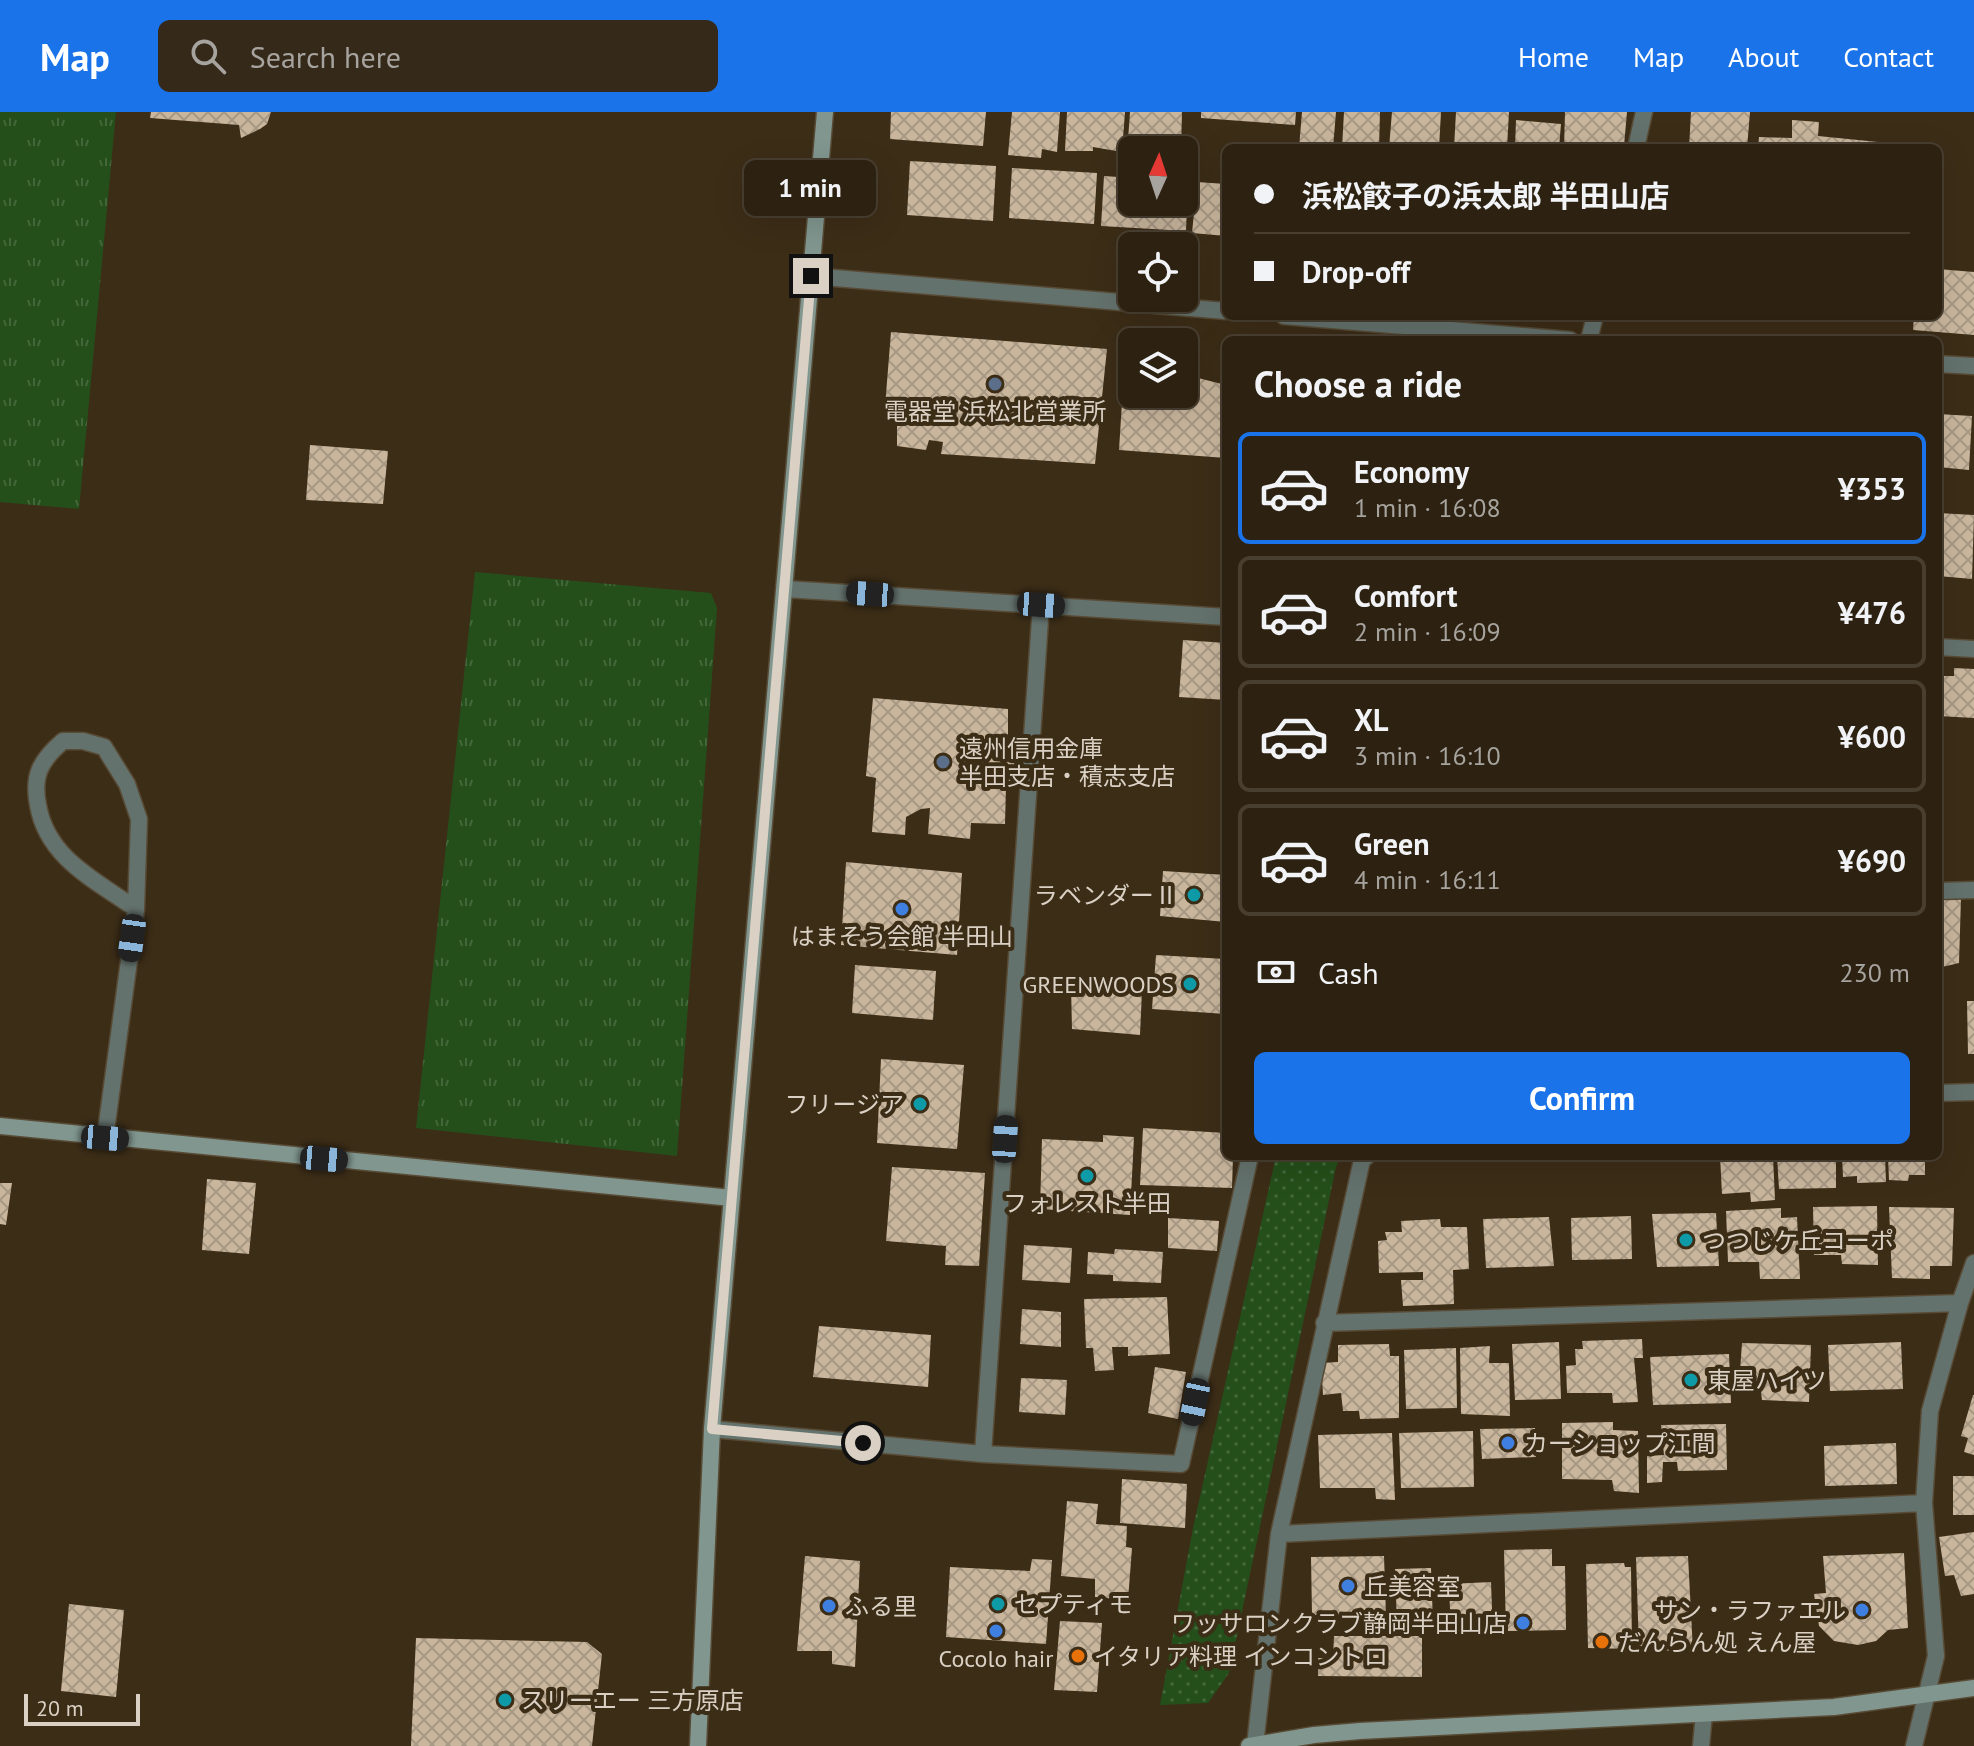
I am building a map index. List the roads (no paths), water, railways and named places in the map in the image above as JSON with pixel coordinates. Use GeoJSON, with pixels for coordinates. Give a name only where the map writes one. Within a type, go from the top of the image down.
{"type":"FeatureCollection","features":[{"type":"Feature","properties":{"kind":"street"},"geometry":{"type":"LineString","coordinates":[[698,1746],[712,1429],[825,112]]}},
{"type":"Feature","properties":{"kind":"street"},"geometry":{"type":"LineString","coordinates":[[1637,144],[1644,112]]}},
{"type":"Feature","properties":{"kind":"street"},"geometry":{"type":"LineString","coordinates":[[811,276],[1222,311]]}},
{"type":"Feature","properties":{"kind":"street"},"geometry":{"type":"LineString","coordinates":[[1332,320],[1522,336]]}},
{"type":"Feature","properties":{"kind":"street"},"geometry":{"type":"LineString","coordinates":[[1942,364],[1974,366]]}},
{"type":"Feature","properties":{"kind":"street"},"geometry":{"type":"LineString","coordinates":[[785,589],[1222,617]]}},
{"type":"Feature","properties":{"kind":"street"},"geometry":{"type":"LineString","coordinates":[[983,1454],[1041,605]]}},
{"type":"Feature","properties":{"kind":"street"},"geometry":{"type":"LineString","coordinates":[[1942,647],[1974,649]]}},
{"type":"Feature","properties":{"kind":"street"},"geometry":{"type":"LineString","coordinates":[[105,1138],[136,909],[139,819],[127,784],[104,747],[83,741],[63,741],[44,758],[35,790],[42,827],[66,859],[136,909]]}},
{"type":"Feature","properties":{"kind":"street"},"geometry":{"type":"LineString","coordinates":[[1942,891],[1974,890]]}},
{"type":"Feature","properties":{"kind":"street"},"geometry":{"type":"LineString","coordinates":[[1942,1093],[1974,1092]]}},
{"type":"Feature","properties":{"kind":"street"},"geometry":{"type":"LineString","coordinates":[[0,1126],[732,1198]]}},
{"type":"Feature","properties":{"kind":"street"},"geometry":{"type":"LineString","coordinates":[[712,1429],[983,1454],[1181,1464],[1249,1160]]}},
{"type":"Feature","properties":{"kind":"street"},"geometry":{"type":"LineString","coordinates":[[1362,1160],[1279,1534],[1252,1745],[1360,1731],[1548,1724],[1834,1707],[1974,1688]]}},
{"type":"Feature","properties":{"kind":"street"},"geometry":{"type":"LineString","coordinates":[[1914,1746],[1936,1656],[1924,1503],[1930,1411],[1974,1263]]}},
{"type":"Feature","properties":{"kind":"street"},"geometry":{"type":"LineString","coordinates":[[1324,1323],[1960,1303]]}},
{"type":"Feature","properties":{"kind":"street"},"geometry":{"type":"LineString","coordinates":[[1279,1534],[1924,1503]]}},
{"type":"Feature","properties":{"kind":"street"},"geometry":{"type":"LineString","coordinates":[[1701,1746],[1704,1714]]}},
{"type":"Feature","properties":{"kind":"place","name":"電器堂 浜松北営業所"},"geometry":{"type":"Point","coordinates":[995,384]}},
{"type":"Feature","properties":{"kind":"place","name":"遠州信用金庫 半田支店・積志支店"},"geometry":{"type":"Point","coordinates":[943,762]}},
{"type":"Feature","properties":{"kind":"place","name":"ラベンダーⅡ"},"geometry":{"type":"Point","coordinates":[1194,895]}},
{"type":"Feature","properties":{"kind":"place","name":"はまそう会館 半田山"},"geometry":{"type":"Point","coordinates":[902,909]}},
{"type":"Feature","properties":{"kind":"place","name":"GREENWOODS"},"geometry":{"type":"Point","coordinates":[1190,984]}},
{"type":"Feature","properties":{"kind":"place","name":"フリージア"},"geometry":{"type":"Point","coordinates":[920,1104]}},
{"type":"Feature","properties":{"kind":"place","name":"フォレスト半田"},"geometry":{"type":"Point","coordinates":[1087,1176]}},
{"type":"Feature","properties":{"kind":"place","name":"つつじケ丘コーポ"},"geometry":{"type":"Point","coordinates":[1686,1240]}},
{"type":"Feature","properties":{"kind":"place","name":"東屋ハイツ"},"geometry":{"type":"Point","coordinates":[1691,1380]}},
{"type":"Feature","properties":{"kind":"place","name":"カーショップ江間"},"geometry":{"type":"Point","coordinates":[1508,1443]}},
{"type":"Feature","properties":{"kind":"place","name":"丘美容室"},"geometry":{"type":"Point","coordinates":[1348,1586]}},
{"type":"Feature","properties":{"kind":"place","name":"セプティモ"},"geometry":{"type":"Point","coordinates":[998,1604]}},
{"type":"Feature","properties":{"kind":"place","name":"ふる里"},"geometry":{"type":"Point","coordinates":[829,1606]}},
{"type":"Feature","properties":{"kind":"place","name":"サン・ラファエル"},"geometry":{"type":"Point","coordinates":[1862,1610]}},
{"type":"Feature","properties":{"kind":"place","name":"ワッサロンクラブ静岡半田山店"},"geometry":{"type":"Point","coordinates":[1523,1623]}},
{"type":"Feature","properties":{"kind":"place","name":"Cocolo hair"},"geometry":{"type":"Point","coordinates":[996,1631]}},
{"type":"Feature","properties":{"kind":"place","name":"だんらん処 えん屋"},"geometry":{"type":"Point","coordinates":[1602,1642]}},
{"type":"Feature","properties":{"kind":"place","name":"イタリア料理 インコントロ"},"geometry":{"type":"Point","coordinates":[1078,1656]}},
{"type":"Feature","properties":{"kind":"place","name":"スリーエー 三方原店"},"geometry":{"type":"Point","coordinates":[505,1700]}}]}
